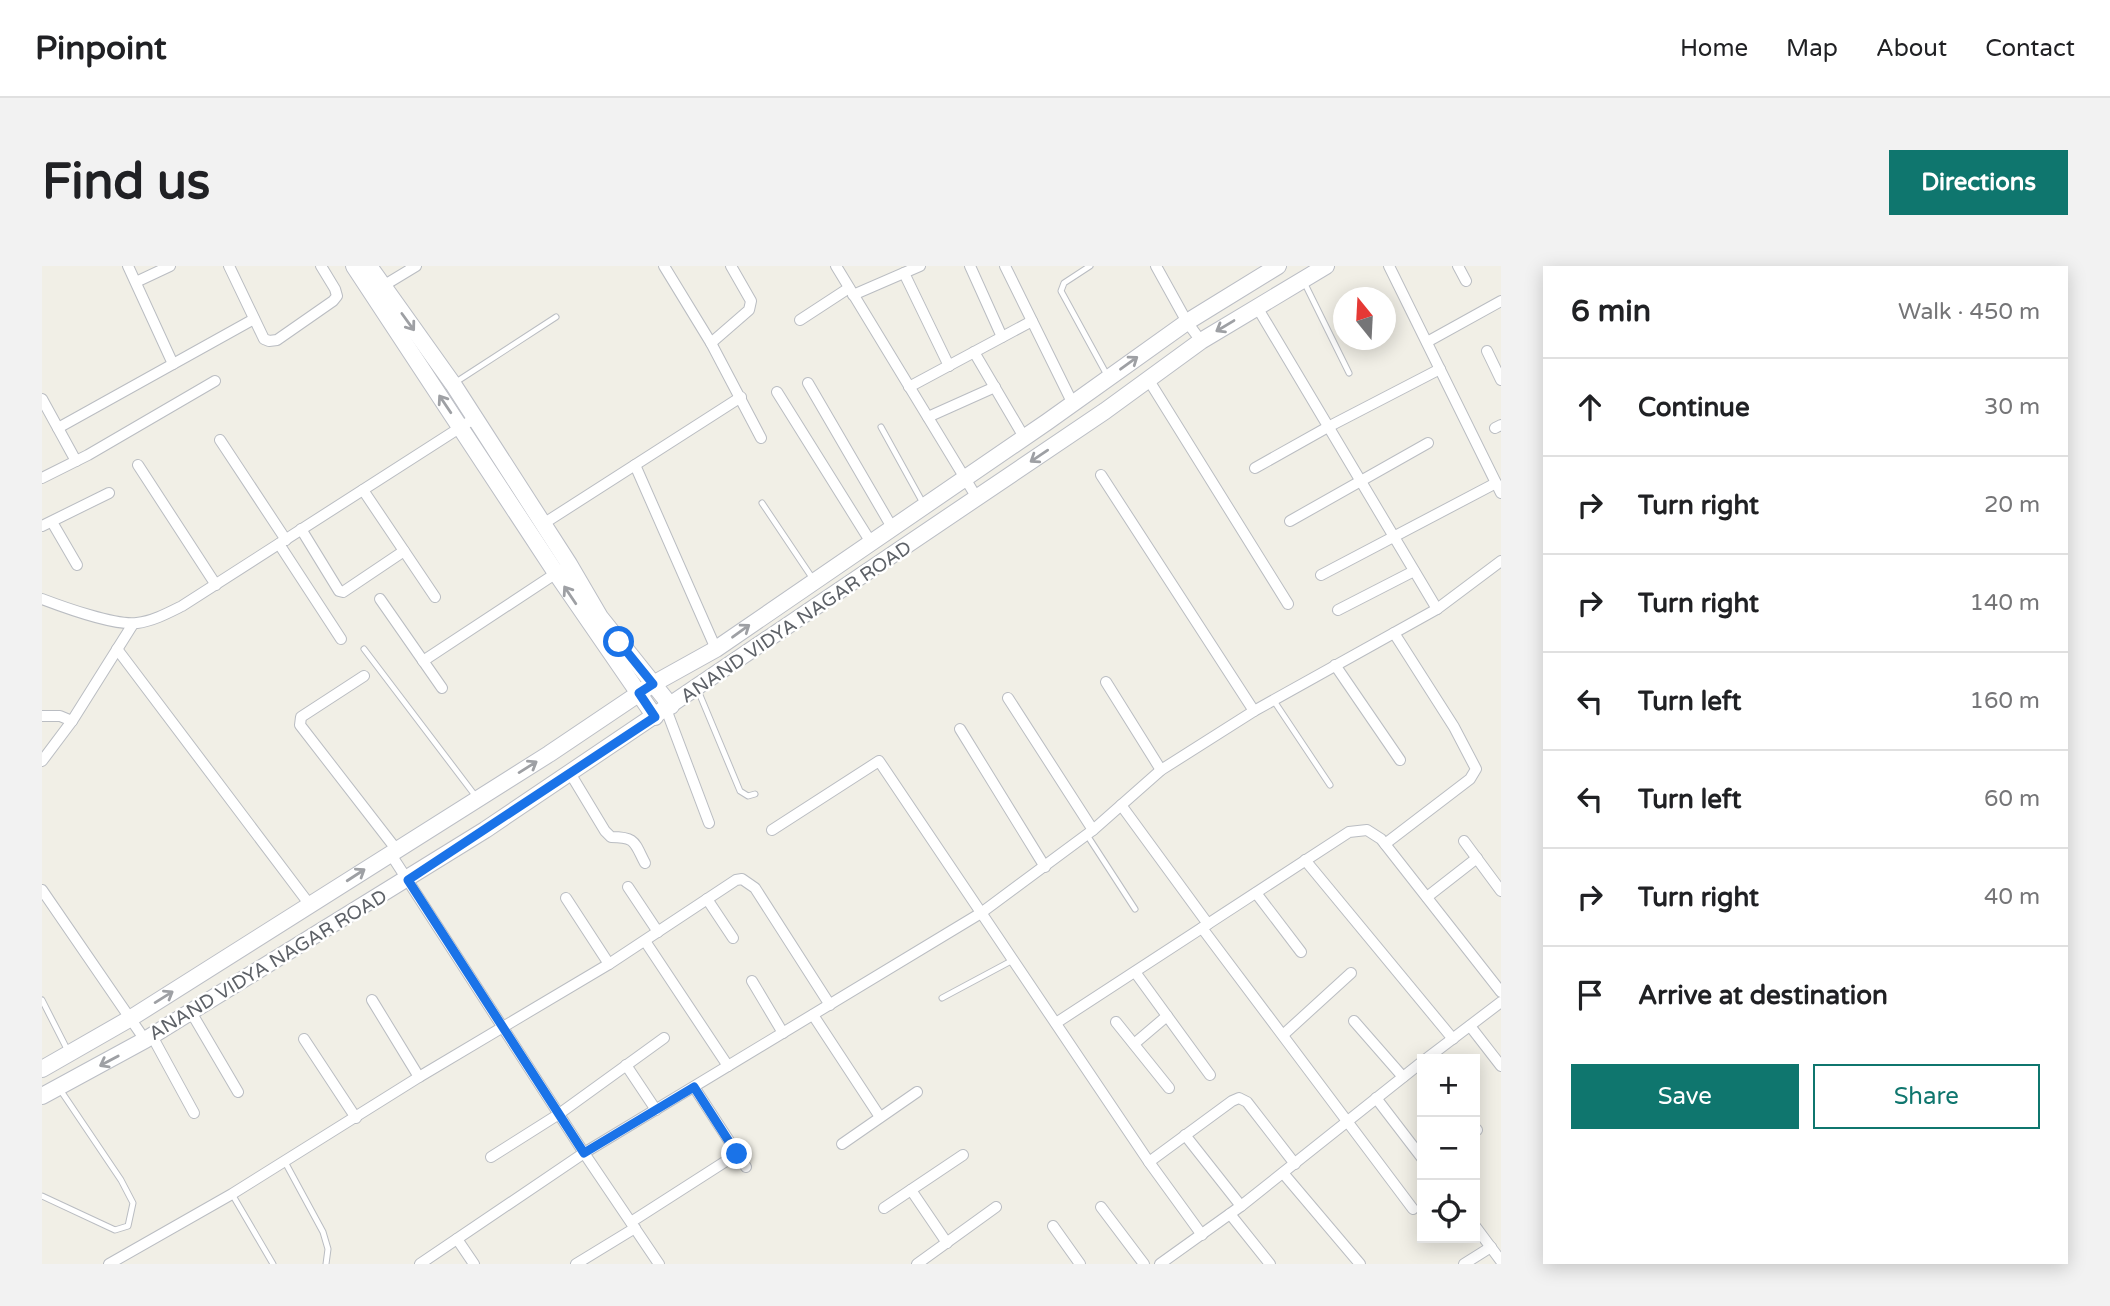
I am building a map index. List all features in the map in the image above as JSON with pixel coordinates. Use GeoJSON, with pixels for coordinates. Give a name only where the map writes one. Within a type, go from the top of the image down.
{"type":"FeatureCollection","features":[{"type":"Feature","properties":{"kind":"main road"},"geometry":{"type":"LineString","coordinates":[[354,266],[460,427],[600,617],[646,689],[664,711]]}},
{"type":"Feature","properties":{"kind":"main road"},"geometry":{"type":"LineString","coordinates":[[369,266],[453,384],[543,524],[563,569]]}},
{"type":"Feature","properties":{"kind":"main road","name":"ANAND VIDYA NAGAR ROAD"},"geometry":{"type":"LineString","coordinates":[[42,1069],[131,1018],[549,754],[646,689],[716,649],[872,544],[1187,322],[1278,266]]}},
{"type":"Feature","properties":{"kind":"main road","name":"ANAND VIDYA NAGAR ROAD"},"geometry":{"type":"LineString","coordinates":[[42,1096],[149,1038],[408,880],[664,711],[977,498],[1201,341],[1326,266]]}},
{"type":"Feature","properties":{"kind":"street"},"geometry":{"type":"LineString","coordinates":[[128,266],[173,364]]}},
{"type":"Feature","properties":{"kind":"street"},"geometry":{"type":"LineString","coordinates":[[136,282],[170,266]]}},
{"type":"Feature","properties":{"kind":"street"},"geometry":{"type":"LineString","coordinates":[[229,266],[264,339],[269,341],[277,340],[337,296],[320,266]]}},
{"type":"Feature","properties":{"kind":"street"},"geometry":{"type":"LineString","coordinates":[[383,286],[416,266]]}},
{"type":"Feature","properties":{"kind":"street"},"geometry":{"type":"LineString","coordinates":[[664,266],[711,343],[761,438]]}},
{"type":"Feature","properties":{"kind":"street"},"geometry":{"type":"LineString","coordinates":[[711,343],[749,310],[751,301],[731,266]]}},
{"type":"Feature","properties":{"kind":"street"},"geometry":{"type":"LineString","coordinates":[[836,266],[977,498]]}},
{"type":"Feature","properties":{"kind":"street"},"geometry":{"type":"LineString","coordinates":[[800,320],[851,292],[920,266]]}},
{"type":"Feature","properties":{"kind":"street"},"geometry":{"type":"LineString","coordinates":[[970,266],[1002,337]]}},
{"type":"Feature","properties":{"kind":"street"},"geometry":{"type":"LineString","coordinates":[[1005,266],[1073,404]]}},
{"type":"Feature","properties":{"kind":"street"},"geometry":{"type":"LineString","coordinates":[[1156,266],[1187,322],[1201,341]]}},
{"type":"Feature","properties":{"kind":"street"},"geometry":{"type":"LineString","coordinates":[[1321,575],[1499,488],[1389,266]]}},
{"type":"Feature","properties":{"kind":"street"},"geometry":{"type":"LineString","coordinates":[[1458,266],[1466,281]]}},
{"type":"Feature","properties":{"kind":"street"},"geometry":{"type":"LineString","coordinates":[[904,273],[949,366]]}},
{"type":"Feature","properties":{"kind":"street"},"geometry":{"type":"LineString","coordinates":[[1427,342],[1501,301]]}},
{"type":"Feature","properties":{"kind":"street"},"geometry":{"type":"LineString","coordinates":[[1257,307],[1437,609]]}},
{"type":"Feature","properties":{"kind":"street"},"geometry":{"type":"LineString","coordinates":[[58,428],[254,319]]}},
{"type":"Feature","properties":{"kind":"street"},"geometry":{"type":"LineString","coordinates":[[909,387],[1032,321]]}},
{"type":"Feature","properties":{"kind":"street"},"geometry":{"type":"LineString","coordinates":[[1488,351],[1501,380]]}},
{"type":"Feature","properties":{"kind":"street"},"geometry":{"type":"LineString","coordinates":[[974,352],[1024,437]]}},
{"type":"Feature","properties":{"kind":"street"},"geometry":{"type":"LineString","coordinates":[[1255,468],[1440,369]]}},
{"type":"Feature","properties":{"kind":"street"},"geometry":{"type":"LineString","coordinates":[[1147,380],[1288,604]]}},
{"type":"Feature","properties":{"kind":"street"},"geometry":{"type":"LineString","coordinates":[[42,478],[215,381]]}},
{"type":"Feature","properties":{"kind":"street"},"geometry":{"type":"LineString","coordinates":[[808,383],[893,529]]}},
{"type":"Feature","properties":{"kind":"street"},"geometry":{"type":"LineString","coordinates":[[928,417],[995,387]]}},
{"type":"Feature","properties":{"kind":"street"},"geometry":{"type":"LineString","coordinates":[[777,392],[872,544]]}},
{"type":"Feature","properties":{"kind":"street"},"geometry":{"type":"LineString","coordinates":[[543,524],[741,397]]}},
{"type":"Feature","properties":{"kind":"street"},"geometry":{"type":"LineString","coordinates":[[42,399],[76,461]]}},
{"type":"Feature","properties":{"kind":"street"},"geometry":{"type":"LineString","coordinates":[[42,599],[87,614],[133,624],[152,620],[183,606],[475,418]]}},
{"type":"Feature","properties":{"kind":"street"},"geometry":{"type":"LineString","coordinates":[[220,440],[341,639]]}},
{"type":"Feature","properties":{"kind":"street"},"geometry":{"type":"LineString","coordinates":[[1290,521],[1428,443]]}},
{"type":"Feature","properties":{"kind":"street"},"geometry":{"type":"LineString","coordinates":[[138,465],[216,585]]}},
{"type":"Feature","properties":{"kind":"street"},"geometry":{"type":"LineString","coordinates":[[635,465],[716,649]]}},
{"type":"Feature","properties":{"kind":"street"},"geometry":{"type":"LineString","coordinates":[[1101,475],[1254,711]]}},
{"type":"Feature","properties":{"kind":"street"},"geometry":{"type":"LineString","coordinates":[[363,490],[435,597]]}},
{"type":"Feature","properties":{"kind":"street"},"geometry":{"type":"LineString","coordinates":[[77,565],[47,524],[109,493]]}},
{"type":"Feature","properties":{"kind":"street"},"geometry":{"type":"LineString","coordinates":[[302,529],[339,590],[343,592],[404,551]]}},
{"type":"Feature","properties":{"kind":"street"},"geometry":{"type":"LineString","coordinates":[[420,1264],[584,1153],[981,913],[1090,833],[1161,770],[1254,711],[1437,609],[1501,561]]}},
{"type":"Feature","properties":{"kind":"street"},"geometry":{"type":"LineString","coordinates":[[423,661],[563,569]]}},
{"type":"Feature","properties":{"kind":"street"},"geometry":{"type":"LineString","coordinates":[[1338,610],[1414,571]]}},
{"type":"Feature","properties":{"kind":"street"},"geometry":{"type":"LineString","coordinates":[[380,599],[442,688]]}},
{"type":"Feature","properties":{"kind":"street"},"geometry":{"type":"LineString","coordinates":[[42,761],[72,721],[133,624]]}},
{"type":"Feature","properties":{"kind":"street"},"geometry":{"type":"LineString","coordinates":[[1385,844],[1470,779],[1476,769],[1454,727],[1394,633]]}},
{"type":"Feature","properties":{"kind":"street"},"geometry":{"type":"LineString","coordinates":[[117,649],[310,905]]}},
{"type":"Feature","properties":{"kind":"street"},"geometry":{"type":"LineString","coordinates":[[1335,665],[1400,760]]}},
{"type":"Feature","properties":{"kind":"street"},"geometry":{"type":"LineString","coordinates":[[364,676],[301,717],[300,725],[393,851],[408,880],[502,1027],[659,1264]]}},
{"type":"Feature","properties":{"kind":"street"},"geometry":{"type":"LineString","coordinates":[[1105,682],[1161,770]]}},
{"type":"Feature","properties":{"kind":"street"},"geometry":{"type":"LineString","coordinates":[[1008,698],[1090,833]]}},
{"type":"Feature","properties":{"kind":"street"},"geometry":{"type":"LineString","coordinates":[[664,711],[709,823]]}},
{"type":"Feature","properties":{"kind":"street"},"geometry":{"type":"LineString","coordinates":[[42,716],[60,716],[72,721]]}},
{"type":"Feature","properties":{"kind":"street"},"geometry":{"type":"LineString","coordinates":[[960,729],[1045,867]]}},
{"type":"Feature","properties":{"kind":"street"},"geometry":{"type":"LineString","coordinates":[[772,830],[879,761],[1149,1162],[1202,1235]]}},
{"type":"Feature","properties":{"kind":"street"},"geometry":{"type":"LineString","coordinates":[[570,773],[605,831],[611,837],[627,837],[634,841],[645,863]]}},
{"type":"Feature","properties":{"kind":"street"},"geometry":{"type":"LineString","coordinates":[[1121,805],[1283,1035],[1413,1209]]}},
{"type":"Feature","properties":{"kind":"street"},"geometry":{"type":"LineString","coordinates":[[1056,1023],[1349,832],[1367,830],[1385,844],[1501,992]]}},
{"type":"Feature","properties":{"kind":"street"},"geometry":{"type":"LineString","coordinates":[[1464,841],[1501,891]]}},
{"type":"Feature","properties":{"kind":"street"},"geometry":{"type":"LineString","coordinates":[[1427,897],[1477,858]]}},
{"type":"Feature","properties":{"kind":"street"},"geometry":{"type":"LineString","coordinates":[[1305,860],[1453,1039]]}},
{"type":"Feature","properties":{"kind":"street"},"geometry":{"type":"LineString","coordinates":[[108,1264],[232,1194],[419,1077],[609,964],[736,880],[742,879],[755,888],[830,1004]]}},
{"type":"Feature","properties":{"kind":"street"},"geometry":{"type":"LineString","coordinates":[[628,887],[659,932]]}},
{"type":"Feature","properties":{"kind":"street"},"geometry":{"type":"LineString","coordinates":[[42,890],[131,1018],[149,1038],[194,1113]]}},
{"type":"Feature","properties":{"kind":"street"},"geometry":{"type":"LineString","coordinates":[[1256,893],[1301,952]]}},
{"type":"Feature","properties":{"kind":"street"},"geometry":{"type":"LineString","coordinates":[[566,898],[609,964]]}},
{"type":"Feature","properties":{"kind":"street"},"geometry":{"type":"LineString","coordinates":[[706,899],[733,938]]}},
{"type":"Feature","properties":{"kind":"street"},"geometry":{"type":"LineString","coordinates":[[645,941],[728,1066]]}},
{"type":"Feature","properties":{"kind":"street"},"geometry":{"type":"LineString","coordinates":[[1135,972],[1210,1075]]}},
{"type":"Feature","properties":{"kind":"street"},"geometry":{"type":"LineString","coordinates":[[1283,1035],[1351,973]]}},
{"type":"Feature","properties":{"kind":"street"},"geometry":{"type":"LineString","coordinates":[[752,981],[783,1033]]}},
{"type":"Feature","properties":{"kind":"street"},"geometry":{"type":"LineString","coordinates":[[372,1000],[419,1077]]}},
{"type":"Feature","properties":{"kind":"street"},"geometry":{"type":"LineString","coordinates":[[1433,1054],[1501,1002]]}},
{"type":"Feature","properties":{"kind":"street"},"geometry":{"type":"LineString","coordinates":[[191,1012],[238,1093]]}},
{"type":"Feature","properties":{"kind":"street"},"geometry":{"type":"LineString","coordinates":[[813,1014],[880,1117]]}},
{"type":"Feature","properties":{"kind":"street"},"geometry":{"type":"LineString","coordinates":[[1134,1044],[1167,1016]]}},
{"type":"Feature","properties":{"kind":"street"},"geometry":{"type":"LineString","coordinates":[[1354,1021],[1404,1077]]}},
{"type":"Feature","properties":{"kind":"street"},"geometry":{"type":"LineString","coordinates":[[1116,1022],[1169,1088]]}},
{"type":"Feature","properties":{"kind":"street"},"geometry":{"type":"LineString","coordinates":[[1470,1026],[1501,1066]]}},
{"type":"Feature","properties":{"kind":"street"},"geometry":{"type":"LineString","coordinates":[[491,1157],[559,1114],[664,1038]]}},
{"type":"Feature","properties":{"kind":"street"},"geometry":{"type":"LineString","coordinates":[[304,1039],[356,1118]]}},
{"type":"Feature","properties":{"kind":"street"},"geometry":{"type":"LineString","coordinates":[[626,1065],[656,1110]]}},
{"type":"Feature","properties":{"kind":"street"},"geometry":{"type":"LineString","coordinates":[[1160,1264],[1241,1206],[1417,1067]]}},
{"type":"Feature","properties":{"kind":"street"},"geometry":{"type":"LineString","coordinates":[[694,1087],[746,1167]]}},
{"type":"Feature","properties":{"kind":"street"},"geometry":{"type":"LineString","coordinates":[[842,1144],[917,1092]]}},
{"type":"Feature","properties":{"kind":"street"},"geometry":{"type":"LineString","coordinates":[[1149,1162],[1239,1098],[1247,1102],[1295,1164]]}},
{"type":"Feature","properties":{"kind":"street"},"geometry":{"type":"LineString","coordinates":[[1376,1098],[1417,1151]]}},
{"type":"Feature","properties":{"kind":"street"},"geometry":{"type":"LineString","coordinates":[[1185,1135],[1241,1206]]}},
{"type":"Feature","properties":{"kind":"street"},"geometry":{"type":"LineString","coordinates":[[576,1264],[737,1154]]}},
{"type":"Feature","properties":{"kind":"street"},"geometry":{"type":"LineString","coordinates":[[884,1208],[963,1155]]}},
{"type":"Feature","properties":{"kind":"street"},"geometry":{"type":"LineString","coordinates":[[1283,1173],[1360,1264]]}},
{"type":"Feature","properties":{"kind":"street"},"geometry":{"type":"LineString","coordinates":[[911,1190],[947,1243]]}},
{"type":"Feature","properties":{"kind":"street"},"geometry":{"type":"LineString","coordinates":[[917,1264],[996,1207]]}},
{"type":"Feature","properties":{"kind":"street"},"geometry":{"type":"LineString","coordinates":[[1101,1207],[1144,1264]]}},
{"type":"Feature","properties":{"kind":"street"},"geometry":{"type":"LineString","coordinates":[[1230,1214],[1270,1264]]}},
{"type":"Feature","properties":{"kind":"street"},"geometry":{"type":"LineString","coordinates":[[1053,1226],[1080,1264]]}},
{"type":"Feature","properties":{"kind":"street"},"geometry":{"type":"LineString","coordinates":[[1480,1233],[1501,1261]]}},
{"type":"Feature","properties":{"kind":"street"},"geometry":{"type":"LineString","coordinates":[[457,1239],[474,1264]]}},
{"type":"Feature","properties":{"kind":"street"},"geometry":{"type":"LineString","coordinates":[[1464,1264],[1491,1247]]}},
{"type":"Feature","properties":{"kind":"lane"},"geometry":{"type":"LineString","coordinates":[[1090,266],[1064,283],[1061,291],[1109,378]]}},
{"type":"Feature","properties":{"kind":"lane"},"geometry":{"type":"LineString","coordinates":[[1303,280],[1349,373]]}},
{"type":"Feature","properties":{"kind":"lane"},"geometry":{"type":"LineString","coordinates":[[453,384],[556,317]]}},
{"type":"Feature","properties":{"kind":"lane"},"geometry":{"type":"LineString","coordinates":[[881,427],[924,506]]}},
{"type":"Feature","properties":{"kind":"lane"},"geometry":{"type":"LineString","coordinates":[[762,503],[814,581]]}},
{"type":"Feature","properties":{"kind":"lane"},"geometry":{"type":"LineString","coordinates":[[363,649],[477,798]]}},
{"type":"Feature","properties":{"kind":"lane"},"geometry":{"type":"LineString","coordinates":[[697,688],[740,791],[748,796],[755,794]]}},
{"type":"Feature","properties":{"kind":"lane"},"geometry":{"type":"LineString","coordinates":[[1273,700],[1330,785]]}},
{"type":"Feature","properties":{"kind":"lane"},"geometry":{"type":"LineString","coordinates":[[1090,833],[1135,909]]}},
{"type":"Feature","properties":{"kind":"lane"},"geometry":{"type":"LineString","coordinates":[[942,998],[1013,960]]}},
{"type":"Feature","properties":{"kind":"lane"},"geometry":{"type":"LineString","coordinates":[[42,1000],[69,1054]]}},
{"type":"Feature","properties":{"kind":"lane"},"geometry":{"type":"LineString","coordinates":[[42,1195],[115,1230],[128,1226],[133,1203],[121,1180],[59,1087]]}},
{"type":"Feature","properties":{"kind":"lane"},"geometry":{"type":"LineString","coordinates":[[285,1162],[323,1232],[328,1249],[326,1264]]}},
{"type":"Feature","properties":{"kind":"lane"},"geometry":{"type":"LineString","coordinates":[[232,1194],[273,1264]]}},
{"type":"Feature","properties":{"kind":"route"},"geometry":{"type":"LineString","coordinates":[[619,642],[653,684],[639,693],[655,717],[408,880],[584,1153],[694,1087],[737,1154]]}}]}
